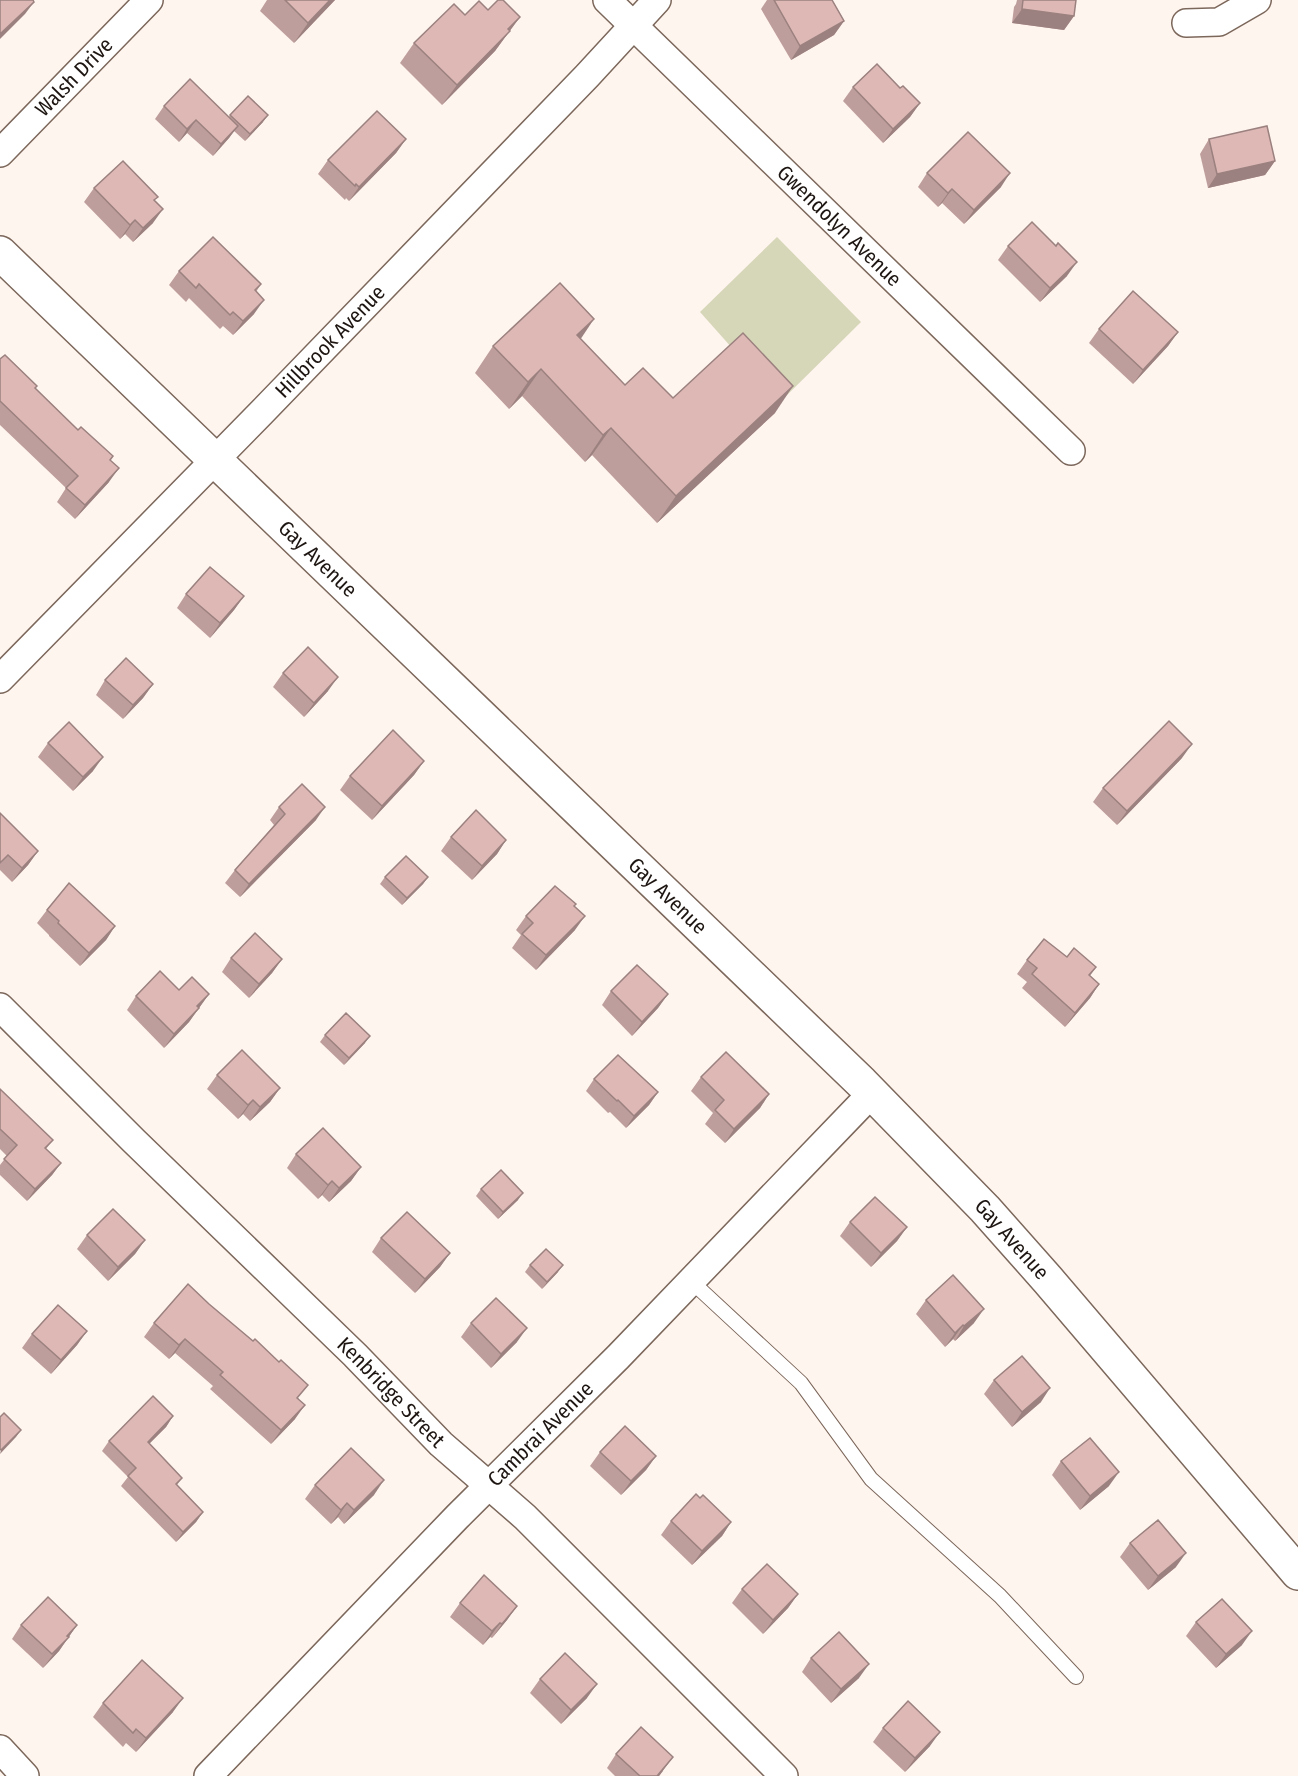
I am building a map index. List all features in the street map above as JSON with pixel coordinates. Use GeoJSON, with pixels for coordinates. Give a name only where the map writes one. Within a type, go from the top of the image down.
{"type":"FeatureCollection","features":[{"type":"Feature","properties":{"kind":"street","name":"Walsh Drive"},"geometry":{"type":"LineString","coordinates":[[0,153],[149,0]]}},
{"type":"Feature","properties":{"kind":"street","name":"Gwendolyn Avenue"},"geometry":{"type":"LineString","coordinates":[[607,0],[1071,451]]}},
{"type":"Feature","properties":{"kind":"street","name":"Hillbrook Avenue"},"geometry":{"type":"LineString","coordinates":[[0,679],[262,412],[657,0]]}},
{"type":"Feature","properties":{"kind":"street"},"geometry":{"type":"LineString","coordinates":[[1186,23],[1219,22],[1257,0]]}},
{"type":"Feature","properties":{"kind":"street","name":"Gay Avenue"},"geometry":{"type":"LineString","coordinates":[[0,253],[872,1093],[985,1209],[1298,1573]]}},
{"type":"Feature","properties":{"kind":"street","name":"Kenbridge Street"},"geometry":{"type":"LineString","coordinates":[[0,1007],[134,1141],[355,1355],[441,1444],[525,1517],[784,1776]]}},
{"type":"Feature","properties":{"kind":"street","name":"Cambrai Avenue"},"geometry":{"type":"LineString","coordinates":[[208,1776],[457,1517],[490,1487],[872,1093]]}},
{"type":"Feature","properties":{"kind":"street"},"geometry":{"type":"LineString","coordinates":[[0,1749],[25,1776]]}},
{"type":"Feature","properties":{"kind":"lane"},"geometry":{"type":"LineString","coordinates":[[691,1281],[801,1383],[871,1479],[1000,1596],[1076,1677]]}},
{"type":"Feature","properties":{"kind":"green space"},"geometry":{"type":"Polygon","coordinates":[[[777,237],[861,322],[780,402],[700,312],[777,237]]]}},
{"type":"Feature","properties":{"kind":"building"},"geometry":{"type":"Polygon","coordinates":[[[0,0],[33,0],[34,2],[0,34],[0,0]]]}},
{"type":"Feature","properties":{"kind":"building"},"geometry":{"type":"Polygon","coordinates":[[[285,0],[330,0],[308,23],[285,0]]]}},
{"type":"Feature","properties":{"kind":"building"},"geometry":{"type":"Polygon","coordinates":[[[498,0],[503,0],[520,17],[508,29],[510,31],[457,85],[414,43],[454,4],[465,15],[479,1],[488,10],[498,0]]]}},
{"type":"Feature","properties":{"kind":"building"},"geometry":{"type":"Polygon","coordinates":[[[774,0],[832,0],[844,21],[800,46],[774,0]]]}},
{"type":"Feature","properties":{"kind":"building"},"geometry":{"type":"Polygon","coordinates":[[[1023,0],[1076,0],[1074,16],[1022,9],[1023,0]]]}},
{"type":"Feature","properties":{"kind":"building"},"geometry":{"type":"Polygon","coordinates":[[[877,64],[900,88],[903,86],[920,103],[893,129],[853,87],[877,64]]]}},
{"type":"Feature","properties":{"kind":"building"},"geometry":{"type":"Polygon","coordinates":[[[190,79],[238,126],[221,144],[196,120],[187,129],[164,106],[190,79]]]}},
{"type":"Feature","properties":{"kind":"building"},"geometry":{"type":"Polygon","coordinates":[[[248,96],[268,115],[250,134],[230,115],[248,96]]]}},
{"type":"Feature","properties":{"kind":"building"},"geometry":{"type":"Polygon","coordinates":[[[377,111],[406,139],[359,187],[356,184],[355,186],[328,160],[377,111]]]}},
{"type":"Feature","properties":{"kind":"building"},"geometry":{"type":"Polygon","coordinates":[[[1267,126],[1275,161],[1217,174],[1209,139],[1267,126]]]}},
{"type":"Feature","properties":{"kind":"building"},"geometry":{"type":"Polygon","coordinates":[[[968,132],[1010,173],[974,210],[952,189],[948,193],[927,173],[968,132]]]}},
{"type":"Feature","properties":{"kind":"building"},"geometry":{"type":"Polygon","coordinates":[[[123,161],[158,197],[154,200],[163,209],[143,228],[135,220],[130,225],[94,188],[123,161]]]}},
{"type":"Feature","properties":{"kind":"building"},"geometry":{"type":"Polygon","coordinates":[[[1032,222],[1056,246],[1058,243],[1077,262],[1050,288],[1008,246],[1032,222]]]}},
{"type":"Feature","properties":{"kind":"building"},"geometry":{"type":"Polygon","coordinates":[[[213,237],[261,284],[255,290],[264,300],[243,321],[233,312],[230,315],[199,284],[196,288],[179,271],[213,237]]]}},
{"type":"Feature","properties":{"kind":"building"},"geometry":{"type":"Polygon","coordinates":[[[560,283],[594,319],[577,335],[625,385],[643,368],[673,398],[743,333],[793,386],[676,496],[611,428],[603,435],[541,369],[528,382],[493,346],[560,283]]]}},
{"type":"Feature","properties":{"kind":"building"},"geometry":{"type":"Polygon","coordinates":[[[1133,291],[1178,332],[1143,370],[1099,329],[1133,291]]]}},
{"type":"Feature","properties":{"kind":"building"},"geometry":{"type":"Polygon","coordinates":[[[5,355],[78,430],[81,427],[113,456],[110,460],[119,468],[85,505],[66,488],[78,476],[0,401],[0,359],[5,355]]]}},
{"type":"Feature","properties":{"kind":"building"},"geometry":{"type":"Polygon","coordinates":[[[210,567],[244,596],[220,623],[186,594],[210,567]]]}},
{"type":"Feature","properties":{"kind":"building"},"geometry":{"type":"Polygon","coordinates":[[[308,647],[338,677],[314,703],[283,673],[308,647]]]}},
{"type":"Feature","properties":{"kind":"building"},"geometry":{"type":"Polygon","coordinates":[[[126,658],[153,684],[133,705],[105,680],[126,658]]]}},
{"type":"Feature","properties":{"kind":"building"},"geometry":{"type":"Polygon","coordinates":[[[1169,721],[1192,744],[1127,811],[1103,788],[1169,721]]]}},
{"type":"Feature","properties":{"kind":"building"},"geometry":{"type":"Polygon","coordinates":[[[69,722],[103,757],[83,777],[48,743],[69,722]]]}},
{"type":"Feature","properties":{"kind":"building"},"geometry":{"type":"Polygon","coordinates":[[[393,730],[424,761],[382,806],[350,776],[393,730]]]}},
{"type":"Feature","properties":{"kind":"building"},"geometry":{"type":"Polygon","coordinates":[[[302,784],[325,807],[249,884],[235,870],[285,814],[279,807],[302,784]]]}},
{"type":"Feature","properties":{"kind":"building"},"geometry":{"type":"Polygon","coordinates":[[[476,810],[506,840],[482,866],[451,837],[476,810]]]}},
{"type":"Feature","properties":{"kind":"building"},"geometry":{"type":"Polygon","coordinates":[[[0,813],[38,851],[22,868],[8,855],[0,863],[0,813]]]}},
{"type":"Feature","properties":{"kind":"building"},"geometry":{"type":"Polygon","coordinates":[[[406,856],[428,877],[407,898],[385,877],[406,856]]]}},
{"type":"Feature","properties":{"kind":"building"},"geometry":{"type":"Polygon","coordinates":[[[69,883],[115,926],[89,953],[47,910],[69,883]]]}},
{"type":"Feature","properties":{"kind":"building"},"geometry":{"type":"Polygon","coordinates":[[[555,886],[576,904],[574,906],[585,916],[546,955],[522,934],[533,923],[526,916],[555,886]]]}},
{"type":"Feature","properties":{"kind":"building"},"geometry":{"type":"Polygon","coordinates":[[[255,933],[282,959],[259,984],[231,958],[255,933]]]}},
{"type":"Feature","properties":{"kind":"building"},"geometry":{"type":"Polygon","coordinates":[[[1044,939],[1067,957],[1074,948],[1096,967],[1089,975],[1099,984],[1075,1013],[1032,974],[1037,968],[1027,960],[1044,939]]]}},
{"type":"Feature","properties":{"kind":"building"},"geometry":{"type":"Polygon","coordinates":[[[637,965],[668,994],[642,1022],[611,991],[637,965]]]}},
{"type":"Feature","properties":{"kind":"building"},"geometry":{"type":"Polygon","coordinates":[[[160,971],[179,990],[192,977],[209,994],[174,1034],[136,996],[160,971]]]}},
{"type":"Feature","properties":{"kind":"building"},"geometry":{"type":"Polygon","coordinates":[[[346,1013],[370,1036],[349,1058],[325,1035],[346,1013]]]}},
{"type":"Feature","properties":{"kind":"building"},"geometry":{"type":"Polygon","coordinates":[[[242,1050],[280,1088],[260,1107],[253,1100],[248,1105],[217,1075],[242,1050]]]}},
{"type":"Feature","properties":{"kind":"building"},"geometry":{"type":"Polygon","coordinates":[[[726,1052],[769,1094],[734,1129],[715,1110],[724,1100],[701,1077],[726,1052]]]}},
{"type":"Feature","properties":{"kind":"building"},"geometry":{"type":"Polygon","coordinates":[[[618,1055],[658,1092],[634,1116],[594,1079],[618,1055]]]}},
{"type":"Feature","properties":{"kind":"building"},"geometry":{"type":"Polygon","coordinates":[[[0,1089],[53,1140],[45,1148],[61,1163],[35,1189],[4,1159],[17,1145],[0,1129],[0,1089]]]}},
{"type":"Feature","properties":{"kind":"building"},"geometry":{"type":"Polygon","coordinates":[[[323,1128],[361,1167],[339,1188],[332,1181],[328,1185],[296,1154],[323,1128]]]}},
{"type":"Feature","properties":{"kind":"building"},"geometry":{"type":"Polygon","coordinates":[[[501,1170],[523,1193],[503,1212],[481,1189],[501,1170]]]}},
{"type":"Feature","properties":{"kind":"building"},"geometry":{"type":"Polygon","coordinates":[[[875,1197],[907,1227],[881,1253],[850,1222],[875,1197]]]}},
{"type":"Feature","properties":{"kind":"building"},"geometry":{"type":"Polygon","coordinates":[[[113,1209],[145,1240],[118,1267],[87,1235],[113,1209]]]}},
{"type":"Feature","properties":{"kind":"building"},"geometry":{"type":"Polygon","coordinates":[[[407,1212],[450,1253],[425,1279],[381,1238],[407,1212]]]}},
{"type":"Feature","properties":{"kind":"building"},"geometry":{"type":"Polygon","coordinates":[[[546,1249],[563,1265],[547,1282],[530,1265],[546,1249]]]}},
{"type":"Feature","properties":{"kind":"building"},"geometry":{"type":"Polygon","coordinates":[[[953,1275],[984,1309],[955,1333],[926,1300],[953,1275]]]}},
{"type":"Feature","properties":{"kind":"building"},"geometry":{"type":"Polygon","coordinates":[[[188,1284],[308,1385],[297,1398],[305,1405],[281,1430],[220,1375],[223,1372],[185,1339],[179,1345],[154,1323],[188,1284]]]}},
{"type":"Feature","properties":{"kind":"building"},"geometry":{"type":"Polygon","coordinates":[[[496,1298],[527,1328],[501,1354],[471,1323],[496,1298]]]}},
{"type":"Feature","properties":{"kind":"building"},"geometry":{"type":"Polygon","coordinates":[[[58,1305],[87,1331],[61,1360],[32,1334],[58,1305]]]}},
{"type":"Feature","properties":{"kind":"building"},"geometry":{"type":"Polygon","coordinates":[[[1022,1356],[1050,1388],[1022,1412],[994,1380],[1022,1356]]]}},
{"type":"Feature","properties":{"kind":"building"},"geometry":{"type":"Polygon","coordinates":[[[153,1396],[173,1416],[148,1442],[182,1478],[176,1484],[203,1512],[183,1532],[128,1476],[136,1468],[109,1441],[153,1396]]]}},
{"type":"Feature","properties":{"kind":"building"},"geometry":{"type":"Polygon","coordinates":[[[4,1413],[21,1430],[1,1450],[0,1417],[4,1413]]]}},
{"type":"Feature","properties":{"kind":"building"},"geometry":{"type":"Polygon","coordinates":[[[625,1426],[656,1456],[631,1481],[600,1452],[625,1426]]]}},
{"type":"Feature","properties":{"kind":"building"},"geometry":{"type":"Polygon","coordinates":[[[1090,1438],[1119,1472],[1090,1496],[1061,1461],[1090,1438]]]}},
{"type":"Feature","properties":{"kind":"building"},"geometry":{"type":"Polygon","coordinates":[[[351,1448],[384,1480],[354,1510],[347,1503],[341,1510],[315,1485],[351,1448]]]}},
{"type":"Feature","properties":{"kind":"building"},"geometry":{"type":"Polygon","coordinates":[[[696,1494],[700,1498],[703,1495],[731,1522],[702,1551],[671,1521],[696,1494]]]}},
{"type":"Feature","properties":{"kind":"building"},"geometry":{"type":"Polygon","coordinates":[[[1158,1520],[1186,1553],[1158,1576],[1130,1543],[1158,1520]]]}},
{"type":"Feature","properties":{"kind":"building"},"geometry":{"type":"Polygon","coordinates":[[[767,1564],[798,1594],[773,1620],[742,1589],[767,1564]]]}},
{"type":"Feature","properties":{"kind":"building"},"geometry":{"type":"Polygon","coordinates":[[[484,1575],[517,1606],[502,1624],[500,1623],[492,1631],[460,1603],[484,1575]]]}},
{"type":"Feature","properties":{"kind":"building"},"geometry":{"type":"Polygon","coordinates":[[[48,1597],[77,1625],[52,1654],[21,1625],[48,1597]]]}},
{"type":"Feature","properties":{"kind":"building"},"geometry":{"type":"Polygon","coordinates":[[[1222,1599],[1252,1631],[1226,1654],[1196,1622],[1222,1599]]]}},
{"type":"Feature","properties":{"kind":"building"},"geometry":{"type":"Polygon","coordinates":[[[839,1632],[869,1664],[841,1689],[811,1658],[839,1632]]]}},
{"type":"Feature","properties":{"kind":"building"},"geometry":{"type":"Polygon","coordinates":[[[565,1653],[597,1684],[571,1710],[540,1679],[565,1653]]]}},
{"type":"Feature","properties":{"kind":"building"},"geometry":{"type":"Polygon","coordinates":[[[142,1660],[183,1698],[146,1738],[136,1729],[133,1733],[103,1703],[142,1660]]]}},
{"type":"Feature","properties":{"kind":"building"},"geometry":{"type":"Polygon","coordinates":[[[908,1701],[940,1732],[915,1758],[883,1728],[908,1701]]]}},
{"type":"Feature","properties":{"kind":"building"},"geometry":{"type":"Polygon","coordinates":[[[641,1727],[673,1757],[657,1776],[640,1776],[616,1754],[641,1727]]]}}]}
